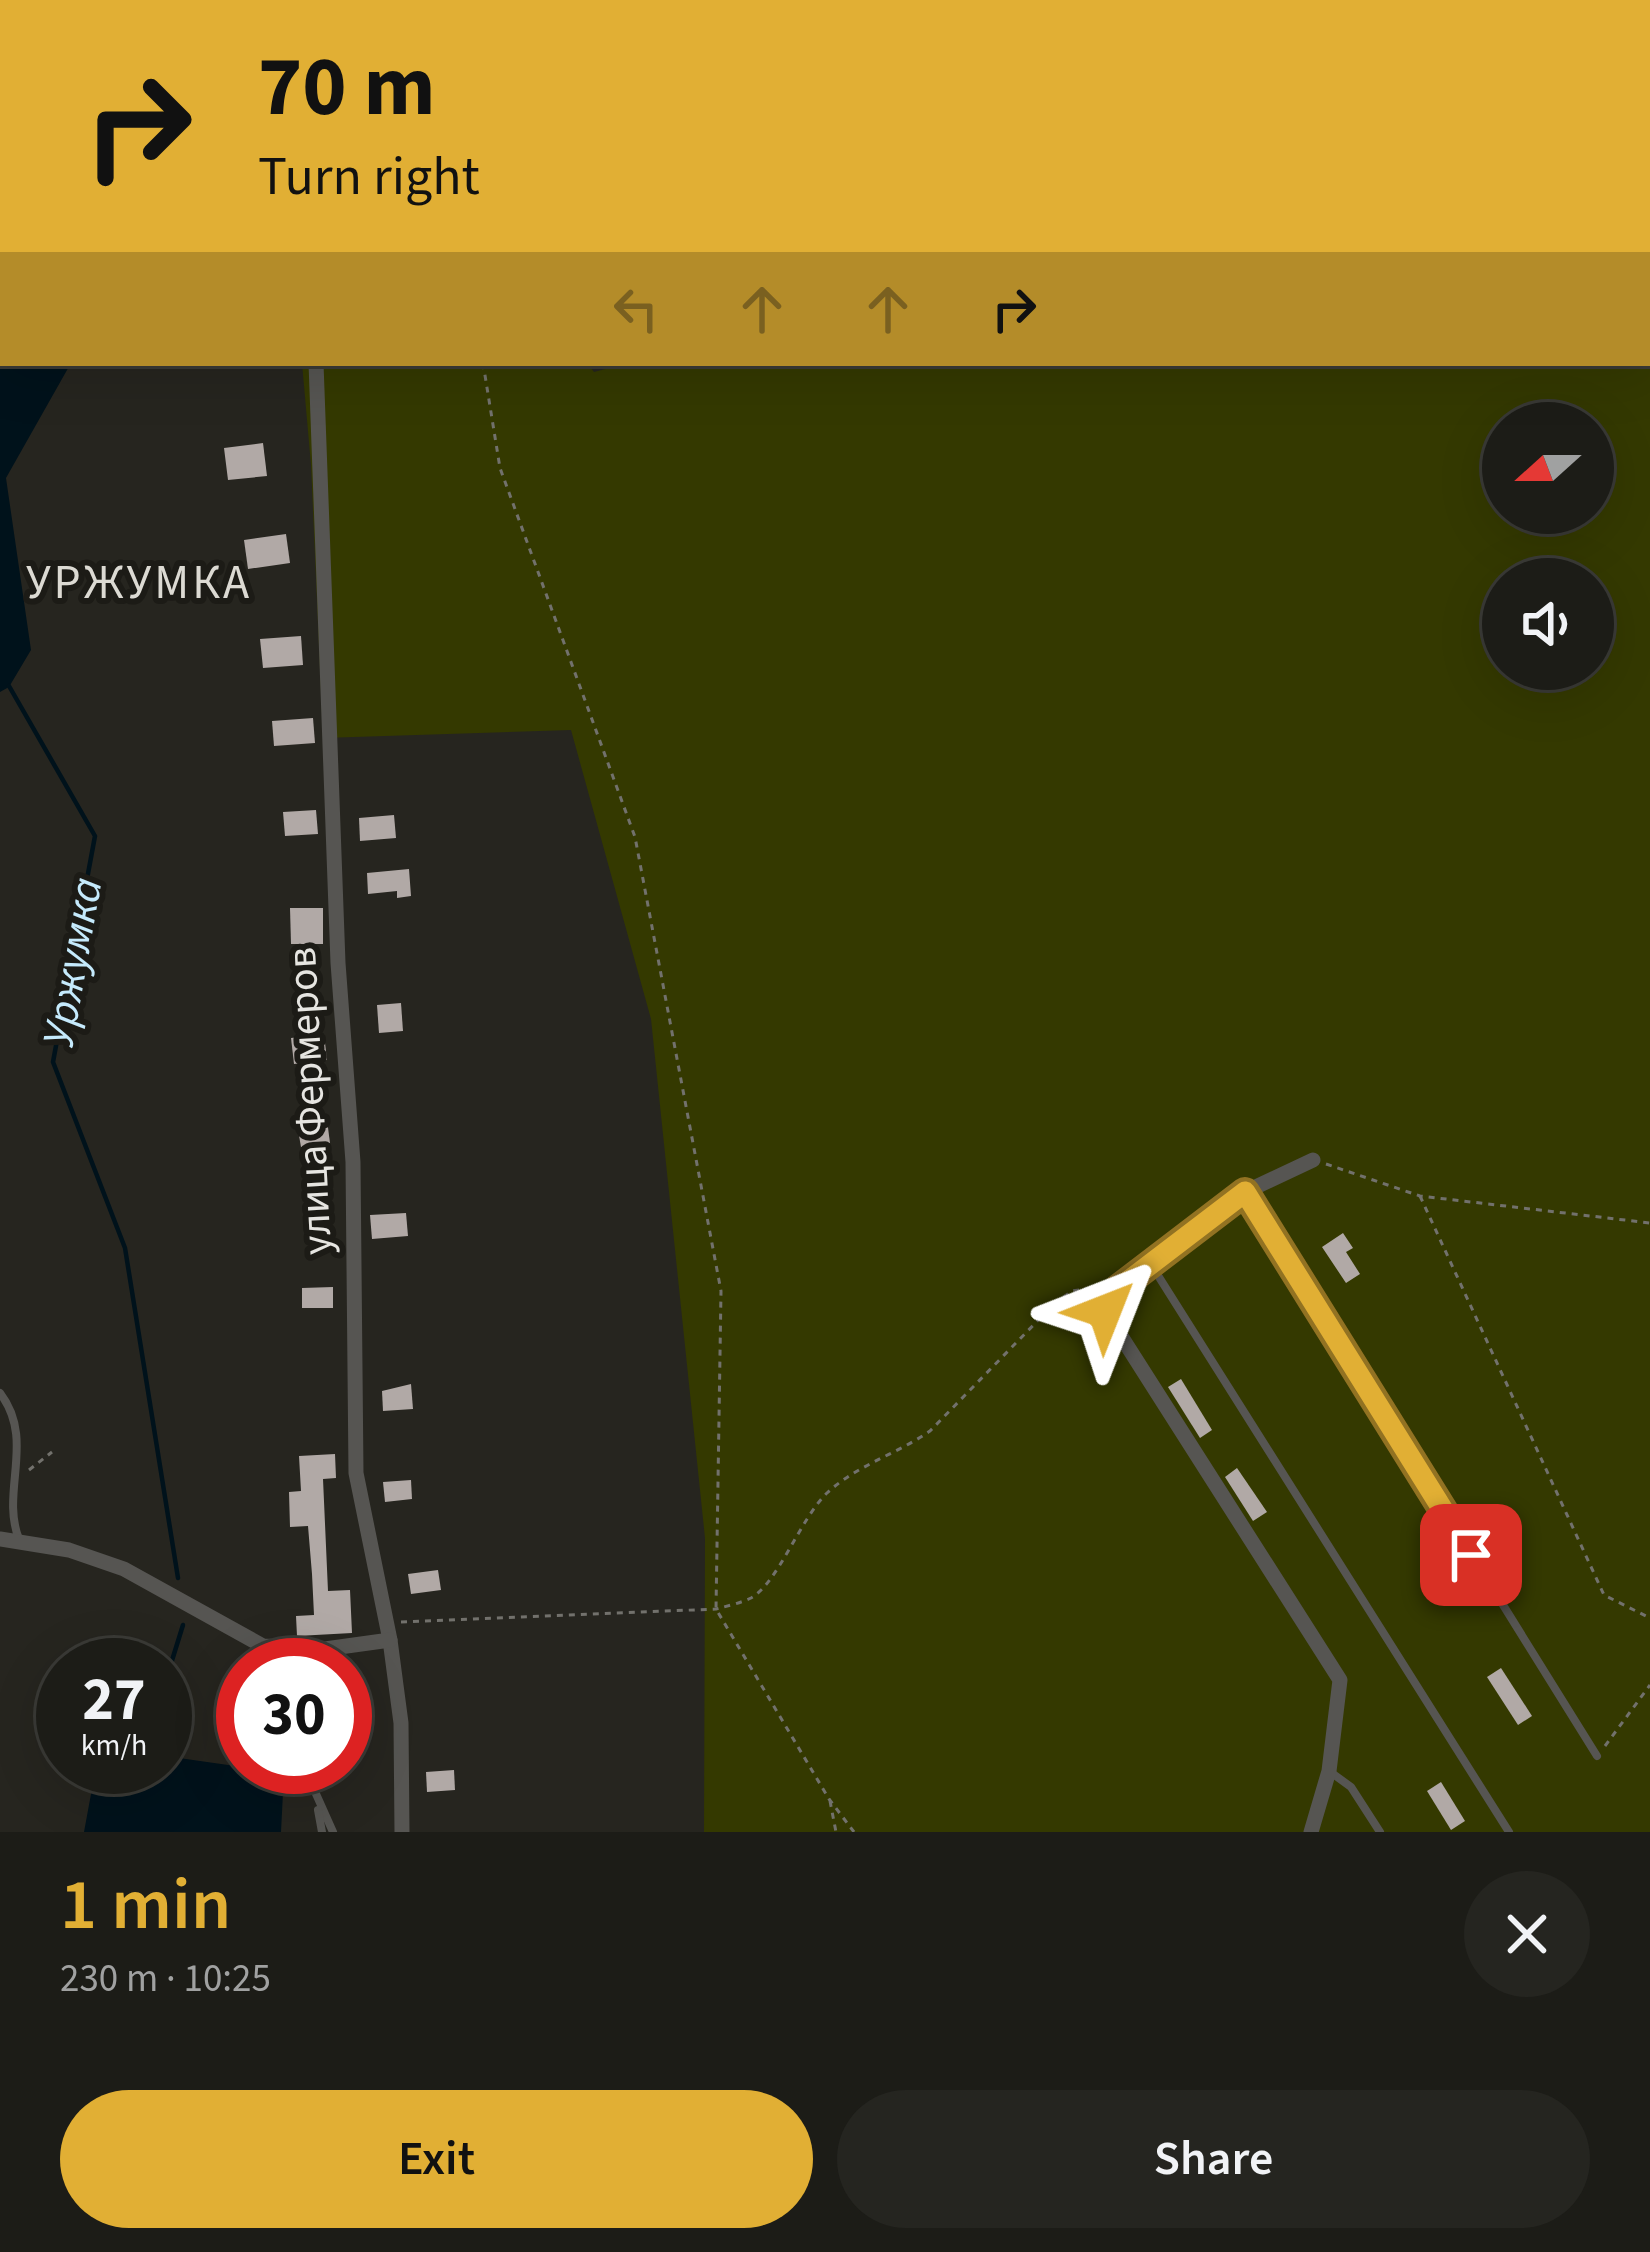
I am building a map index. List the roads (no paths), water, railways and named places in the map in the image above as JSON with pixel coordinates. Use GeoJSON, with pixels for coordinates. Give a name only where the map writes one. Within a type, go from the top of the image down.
{"type":"FeatureCollection","features":[{"type":"Feature","properties":{"kind":"street","name":"улица Фермеров"},"geometry":{"type":"LineString","coordinates":[[316,366],[338,963],[352,1162],[356,1473],[390,1640],[400,1723],[401,1832]]}},
{"type":"Feature","properties":{"kind":"street"},"geometry":{"type":"LineString","coordinates":[[1310,1832],[1329,1771],[1340,1679],[1105,1311],[1106,1301],[1118,1289],[1245,1192],[1313,1160]]}},
{"type":"Feature","properties":{"kind":"street"},"geometry":{"type":"LineString","coordinates":[[0,1538],[69,1550],[124,1569],[249,1638]]}},
{"type":"Feature","properties":{"kind":"street"},"geometry":{"type":"LineString","coordinates":[[372,1642],[390,1640]]}},
{"type":"Feature","properties":{"kind":"lane"},"geometry":{"type":"LineString","coordinates":[[1245,1192],[1597,1756]]}},
{"type":"Feature","properties":{"kind":"lane"},"geometry":{"type":"LineString","coordinates":[[1152,1266],[1509,1832]]}},
{"type":"Feature","properties":{"kind":"lane"},"geometry":{"type":"LineString","coordinates":[[0,1393],[13,1413],[17,1431],[7,1518],[20,1540]]}},
{"type":"Feature","properties":{"kind":"lane"},"geometry":{"type":"LineString","coordinates":[[1329,1771],[1352,1786],[1380,1832]]}},
{"type":"Feature","properties":{"kind":"lane"},"geometry":{"type":"LineString","coordinates":[[314,1794],[333,1832]]}},
{"type":"Feature","properties":{"kind":"lane"},"geometry":{"type":"LineString","coordinates":[[315,1797],[322,1832]]}},
{"type":"Feature","properties":{"kind":"water"},"geometry":{"type":"Polygon","coordinates":[[[0,366],[69,366],[6,478],[31,650],[9,687],[0,692],[0,366]]]}},
{"type":"Feature","properties":{"kind":"water"},"geometry":{"type":"Polygon","coordinates":[[[192,1760],[216,1763],[216,1794],[283,1794],[281,1832],[84,1832],[91,1794],[192,1794],[192,1760]]]}},
{"type":"Feature","properties":{"kind":"waterway","name":"Уржумка"},"geometry":{"type":"LineString","coordinates":[[9,686],[95,836],[53,1062],[125,1248],[178,1578]]}},
{"type":"Feature","properties":{"kind":"waterway","name":"Уржумка"},"geometry":{"type":"LineString","coordinates":[[179,1638],[183,1625]]}},
{"type":"Feature","properties":{"kind":"district","name":"УРЖУМКА"},"geometry":{"type":"Point","coordinates":[139,583]}}]}
